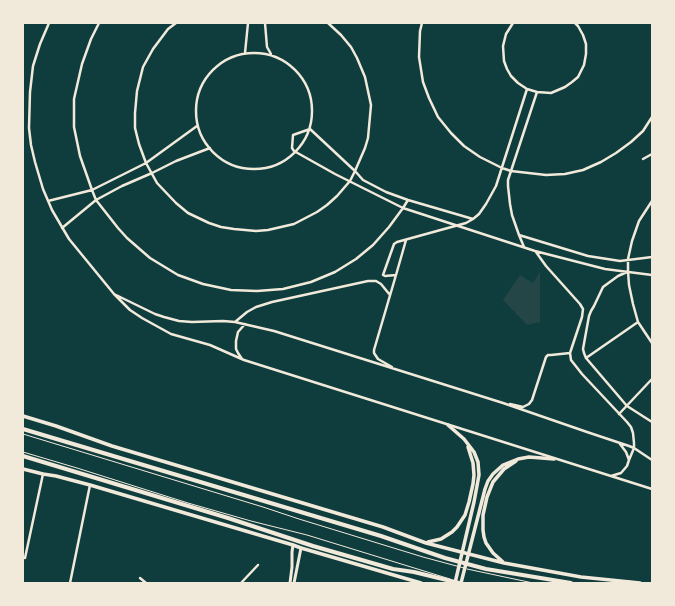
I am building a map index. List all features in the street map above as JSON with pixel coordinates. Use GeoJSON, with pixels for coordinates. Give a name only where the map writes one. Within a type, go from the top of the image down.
{"type":"FeatureCollection","features":[{"type":"Feature","properties":{"kind":"highway"},"geometry":{"type":"LineString","coordinates":[[23,428],[381,536],[445,558],[486,569],[571,583]]}},
{"type":"Feature","properties":{"kind":"highway"},"geometry":{"type":"LineString","coordinates":[[23,456],[228,518],[313,546],[393,569],[414,572],[460,583]]}},
{"type":"Feature","properties":{"kind":"main road"},"geometry":{"type":"LineString","coordinates":[[23,416],[112,446],[383,527],[426,543],[504,563],[581,577],[640,583]]}},
{"type":"Feature","properties":{"kind":"main road"},"geometry":{"type":"LineString","coordinates":[[448,425],[468,444],[476,457],[479,469],[478,484],[455,583]]}},
{"type":"Feature","properties":{"kind":"main road"},"geometry":{"type":"LineString","coordinates":[[426,543],[441,539],[452,532],[465,515],[474,475],[468,444]]}},
{"type":"Feature","properties":{"kind":"main road"},"geometry":{"type":"LineString","coordinates":[[460,583],[481,504],[487,485],[493,474],[503,465],[518,459],[530,457],[554,459]]}},
{"type":"Feature","properties":{"kind":"main road"},"geometry":{"type":"LineString","coordinates":[[504,563],[493,553],[486,543],[483,530],[483,515],[486,497],[493,482],[504,469],[518,459]]}},
{"type":"Feature","properties":{"kind":"main road"},"geometry":{"type":"LineString","coordinates":[[23,469],[90,485],[421,583]]}},
{"type":"Feature","properties":{"kind":"main road"},"geometry":{"type":"LineString","coordinates":[[290,583],[293,545]]}},
{"type":"Feature","properties":{"kind":"main road"},"geometry":{"type":"LineString","coordinates":[[294,583],[301,548]]}},
{"type":"Feature","properties":{"kind":"street"},"geometry":{"type":"LineString","coordinates":[[49,23],[33,66],[30,92],[29,110],[31,145],[39,176],[52,210],[69,239],[114,294],[130,310],[171,334],[210,345],[244,360],[652,489]]}},
{"type":"Feature","properties":{"kind":"street"},"geometry":{"type":"LineString","coordinates":[[99,23],[91,39],[82,64],[74,99],[74,127],[80,156],[96,200],[127,238],[150,258],[178,275],[203,284],[231,290],[257,291],[283,289],[311,282],[335,272],[356,259],[373,245],[404,208],[408,200]]}},
{"type":"Feature","properties":{"kind":"street"},"geometry":{"type":"LineString","coordinates":[[176,23],[168,29],[153,49],[143,67],[137,91],[135,113],[135,128],[139,144],[146,163],[157,182],[166,193],[188,213],[221,227],[244,231],[268,230],[299,222],[317,212],[337,196],[350,181],[355,171],[368,138],[371,105],[369,91],[365,77],[351,47],[342,35],[328,23]]}},
{"type":"Feature","properties":{"kind":"street"},"geometry":{"type":"LineString","coordinates":[[245,53],[248,23]]}},
{"type":"Feature","properties":{"kind":"street"},"geometry":{"type":"LineString","coordinates":[[265,23],[267,47],[272,54]]}},
{"type":"Feature","properties":{"kind":"street"},"geometry":{"type":"LineString","coordinates":[[422,23],[420,31],[419,57],[429,98],[438,117],[451,134],[464,146],[480,157],[502,168],[511,171],[546,175],[565,174],[583,170],[601,162],[631,142],[643,131],[652,117]]}},
{"type":"Feature","properties":{"kind":"street"},"geometry":{"type":"LineString","coordinates":[[513,23],[506,34],[503,46],[504,61],[507,69],[511,76],[526,89],[550,93],[565,87],[578,77],[584,65],[586,44],[583,35],[575,23]]}},
{"type":"Feature","properties":{"kind":"street"},"geometry":{"type":"LineString","coordinates":[[245,53],[272,54],[286,62],[298,72],[309,89],[312,103],[310,129],[303,142],[290,158],[280,163],[255,169],[232,165],[222,160],[203,140],[197,126],[195,110],[196,98],[203,82],[219,65],[245,53]]}},
{"type":"Feature","properties":{"kind":"street"},"geometry":{"type":"LineString","coordinates":[[396,275],[383,275],[394,244],[406,239],[466,223],[479,214],[496,186],[526,89]]}},
{"type":"Feature","properties":{"kind":"street"},"geometry":{"type":"LineString","coordinates":[[524,247],[518,235],[512,215],[508,193],[508,180],[537,92]]}},
{"type":"Feature","properties":{"kind":"street"},"geometry":{"type":"LineString","coordinates":[[48,201],[92,190],[146,163],[197,126]]}},
{"type":"Feature","properties":{"kind":"street"},"geometry":{"type":"LineString","coordinates":[[310,129],[363,180],[386,192],[408,200],[473,219]]}},
{"type":"Feature","properties":{"kind":"street"},"geometry":{"type":"LineString","coordinates":[[310,129],[293,135],[292,148],[294,152],[404,208],[535,251],[606,269],[652,275]]}},
{"type":"Feature","properties":{"kind":"street"},"geometry":{"type":"LineString","coordinates":[[62,228],[96,200],[176,161],[210,148]]}},
{"type":"Feature","properties":{"kind":"street"},"geometry":{"type":"LineString","coordinates":[[643,159],[652,154]]}},
{"type":"Feature","properties":{"kind":"street"},"geometry":{"type":"LineString","coordinates":[[652,200],[640,221],[632,242],[628,259],[629,285],[638,322],[652,343]]}},
{"type":"Feature","properties":{"kind":"street"},"geometry":{"type":"LineString","coordinates":[[518,235],[588,256],[620,261],[652,257]]}},
{"type":"Feature","properties":{"kind":"street"},"geometry":{"type":"LineString","coordinates":[[397,370],[378,358],[374,353],[374,350],[406,239]]}},
{"type":"Feature","properties":{"kind":"street"},"geometry":{"type":"LineString","coordinates":[[535,251],[546,266],[584,309],[570,353],[573,363],[631,427],[634,438],[634,448],[627,466],[621,473],[610,476]]}},
{"type":"Feature","properties":{"kind":"street"},"geometry":{"type":"LineString","coordinates":[[628,271],[615,277],[603,286],[591,311],[583,349],[586,358],[627,406],[652,422]]}},
{"type":"Feature","properties":{"kind":"street"},"geometry":{"type":"LineString","coordinates":[[235,322],[247,312],[261,305],[368,281],[376,281],[381,284],[390,295]]}},
{"type":"Feature","properties":{"kind":"street"},"geometry":{"type":"LineString","coordinates":[[114,294],[155,314],[179,321],[235,322],[274,331],[503,403],[634,448],[652,460]]}},
{"type":"Feature","properties":{"kind":"street"},"geometry":{"type":"LineString","coordinates":[[586,358],[638,322]]}},
{"type":"Feature","properties":{"kind":"street"},"geometry":{"type":"LineString","coordinates":[[244,360],[236,349],[236,341],[238,332],[246,324]]}},
{"type":"Feature","properties":{"kind":"street"},"geometry":{"type":"LineString","coordinates":[[503,403],[523,407],[529,404],[532,400],[546,357],[570,353]]}},
{"type":"Feature","properties":{"kind":"street"},"geometry":{"type":"LineString","coordinates":[[619,414],[652,379]]}},
{"type":"Feature","properties":{"kind":"street"},"geometry":{"type":"LineString","coordinates":[[620,443],[629,460]]}},
{"type":"Feature","properties":{"kind":"street"},"geometry":{"type":"LineString","coordinates":[[25,558],[44,474]]}},
{"type":"Feature","properties":{"kind":"street"},"geometry":{"type":"LineString","coordinates":[[70,583],[90,485]]}},
{"type":"Feature","properties":{"kind":"street"},"geometry":{"type":"LineString","coordinates":[[241,583],[258,565]]}},
{"type":"Feature","properties":{"kind":"street"},"geometry":{"type":"LineString","coordinates":[[140,578],[146,583]]}},
{"type":"Feature","properties":{"kind":"lane"},"geometry":{"type":"LineString","coordinates":[[23,434],[423,557],[478,572],[533,583]]}},
{"type":"Feature","properties":{"kind":"lane"},"geometry":{"type":"LineString","coordinates":[[23,452],[188,503],[306,535],[465,583]]}},
{"type":"Feature","properties":{"kind":"shaded area"},"geometry":{"type":"Polygon","coordinates":[[[540,272],[540,322],[527,325],[503,300],[520,275],[533,283],[540,272]]]}}]}
